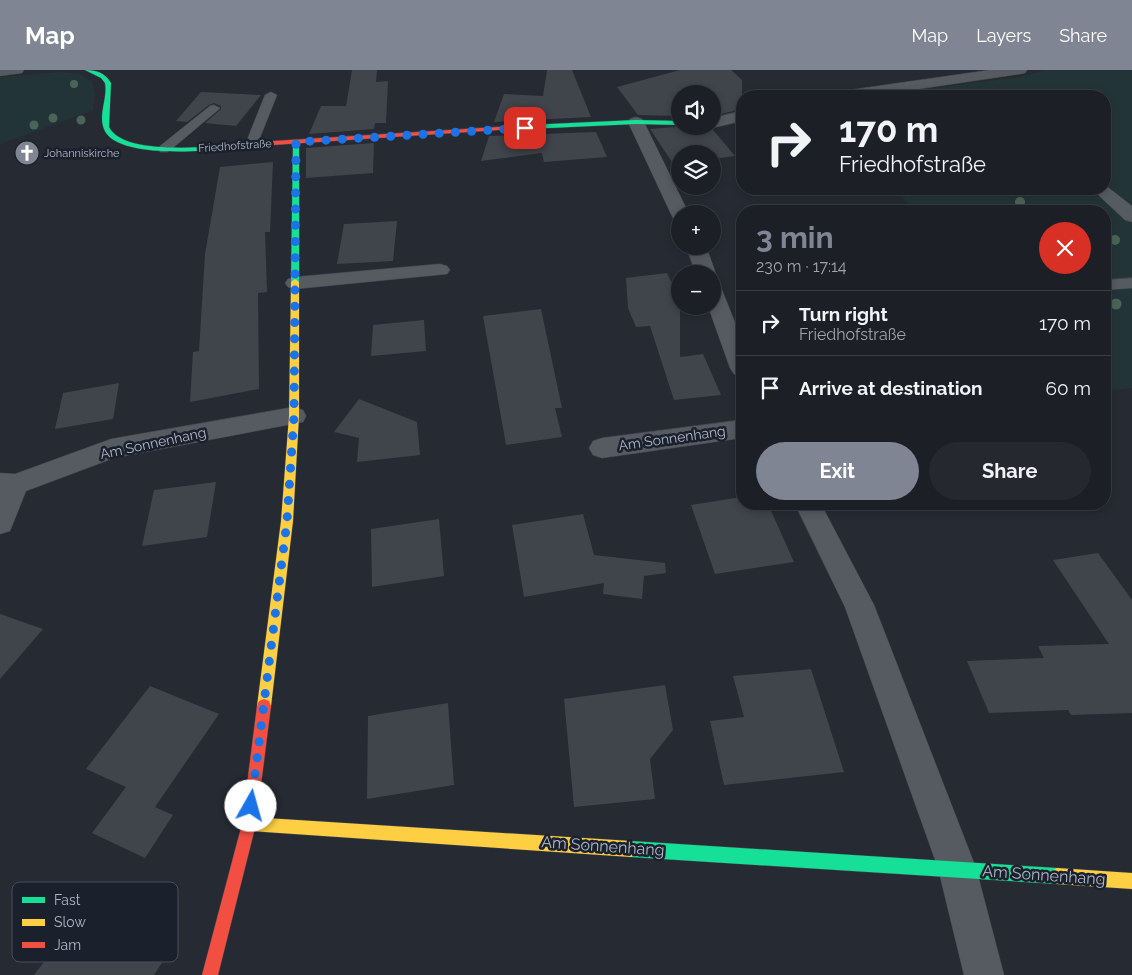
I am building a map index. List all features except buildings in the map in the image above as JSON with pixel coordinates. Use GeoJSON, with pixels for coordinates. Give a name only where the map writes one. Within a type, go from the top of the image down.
{"type":"FeatureCollection","features":[{"type":"Feature","properties":{"kind":"street"},"geometry":{"type":"LineString","coordinates":[[0,72],[16,70]]}},
{"type":"Feature","properties":{"kind":"street","name":"Friedhofstraße"},"geometry":{"type":"LineString","coordinates":[[88,70],[99,74],[110,86],[105,125],[112,137],[130,145],[164,149],[469,130],[636,122],[671,123]]}},
{"type":"Feature","properties":{"kind":"street"},"geometry":{"type":"LineString","coordinates":[[884,90],[1020,70]]}},
{"type":"Feature","properties":{"kind":"street"},"geometry":{"type":"LineString","coordinates":[[721,122],[736,118]]}},
{"type":"Feature","properties":{"kind":"street"},"geometry":{"type":"LineString","coordinates":[[636,122],[676,205]]}},
{"type":"Feature","properties":{"kind":"street"},"geometry":{"type":"LineString","coordinates":[[721,126],[736,128]]}},
{"type":"Feature","properties":{"kind":"street"},"geometry":{"type":"LineString","coordinates":[[210,975],[249,824],[287,521],[294,416],[296,142]]}},
{"type":"Feature","properties":{"kind":"street"},"geometry":{"type":"LineString","coordinates":[[1108,195],[1132,216]]}},
{"type":"Feature","properties":{"kind":"street"},"geometry":{"type":"LineString","coordinates":[[295,284],[440,270]]}},
{"type":"Feature","properties":{"kind":"street"},"geometry":{"type":"LineString","coordinates":[[721,313],[736,352]]}},
{"type":"Feature","properties":{"kind":"street","name":"Am Sonnenhang"},"geometry":{"type":"LineString","coordinates":[[0,523],[8,484],[112,448],[294,416]]}},
{"type":"Feature","properties":{"kind":"street","name":"Am Sonnenhang"},"geometry":{"type":"LineString","coordinates":[[602,448],[736,430]]}},
{"type":"Feature","properties":{"kind":"street"},"geometry":{"type":"LineString","coordinates":[[811,510],[859,605],[956,868],[984,975]]}},
{"type":"Feature","properties":{"kind":"street","name":"Am Sonnenhang"},"geometry":{"type":"LineString","coordinates":[[249,824],[956,868],[1132,881]]}},
{"type":"Feature","properties":{"kind":"lane"},"geometry":{"type":"LineString","coordinates":[[251,145],[271,95]]}},
{"type":"Feature","properties":{"kind":"lane"},"geometry":{"type":"LineString","coordinates":[[164,149],[214,108]]}},
{"type":"Feature","properties":{"kind":"lane"},"geometry":{"type":"LineString","coordinates":[[1111,285],[1132,283]]}},
{"type":"Feature","properties":{"kind":"shaded area"},"geometry":{"type":"Polygon","coordinates":[[[1047,70],[1132,70],[1132,388],[1111,390],[1111,205],[909,205],[901,195],[1111,195],[1111,90],[917,90],[1020,77],[1047,70]]]}},
{"type":"Feature","properties":{"kind":"shaded area"},"geometry":{"type":"Polygon","coordinates":[[[60,72],[80,74],[92,82],[95,93],[93,110],[0,144],[0,77],[60,72]]]}},
{"type":"Feature","properties":{"kind":"traffic: fast"},"geometry":{"type":"LineString","coordinates":[[88,70],[105,78],[108,83],[109,96],[105,119],[106,127],[109,133],[120,141],[136,146],[179,149],[258,144]]}},
{"type":"Feature","properties":{"kind":"traffic: fast"},"geometry":{"type":"LineString","coordinates":[[528,127],[636,122],[671,123]]}},
{"type":"Feature","properties":{"kind":"traffic: fast"},"geometry":{"type":"LineString","coordinates":[[295,282],[296,142]]}},
{"type":"Feature","properties":{"kind":"traffic: fast"},"geometry":{"type":"LineString","coordinates":[[631,849],[1057,876]]}},
{"type":"Feature","properties":{"kind":"traffic: slow"},"geometry":{"type":"LineString","coordinates":[[264,706],[287,521],[294,416],[295,282]]}},
{"type":"Feature","properties":{"kind":"traffic: slow"},"geometry":{"type":"LineString","coordinates":[[249,824],[631,849]]}},
{"type":"Feature","properties":{"kind":"traffic: slow"},"geometry":{"type":"LineString","coordinates":[[1057,876],[1132,881]]}},
{"type":"Feature","properties":{"kind":"traffic: jam"},"geometry":{"type":"LineString","coordinates":[[258,144],[528,127]]}},
{"type":"Feature","properties":{"kind":"traffic: jam"},"geometry":{"type":"LineString","coordinates":[[210,975],[249,824],[264,706]]}},
{"type":"Feature","properties":{"kind":"place","name":"Johanniskirche"},"geometry":{"type":"Point","coordinates":[27,153]}},
{"type":"Feature","properties":{"kind":"route"},"geometry":{"type":"LineString","coordinates":[[251,806],[287,521],[294,416],[296,142],[525,128]]}}]}
